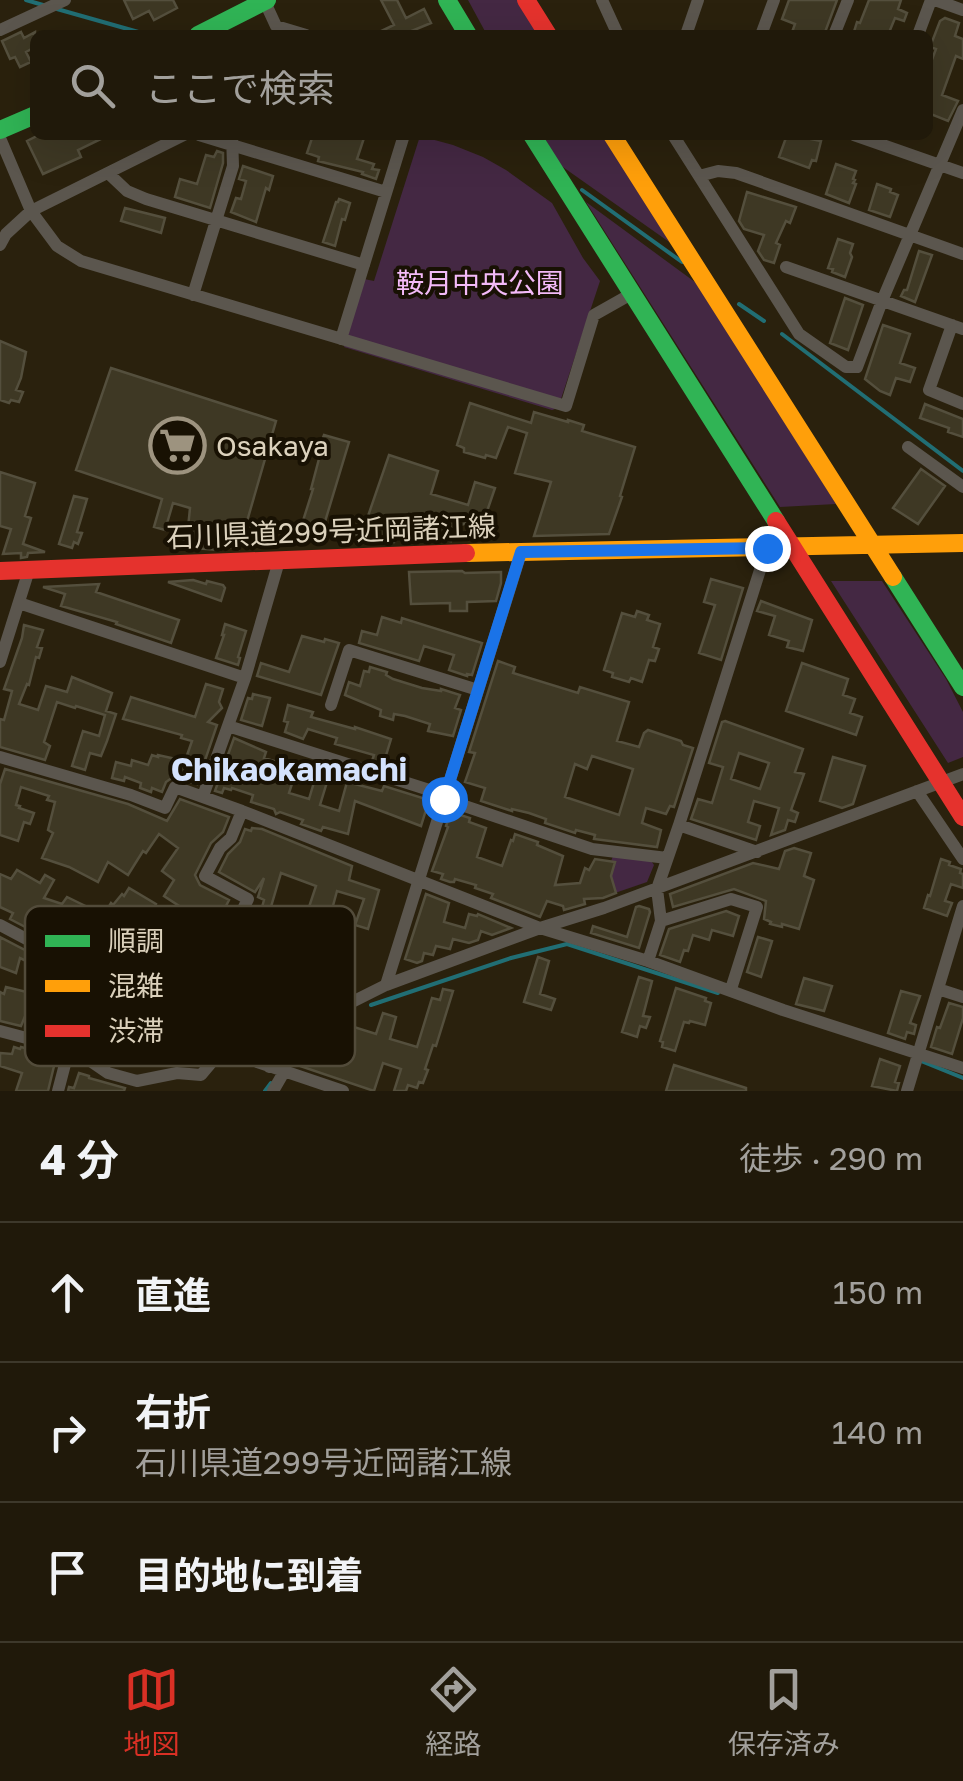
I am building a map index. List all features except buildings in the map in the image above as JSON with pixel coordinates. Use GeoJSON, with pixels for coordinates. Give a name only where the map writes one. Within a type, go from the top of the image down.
{"type":"FeatureCollection","features":[{"type":"Feature","properties":{"kind":"street"},"geometry":{"type":"LineString","coordinates":[[208,30],[265,0],[276,26],[289,30]]}},
{"type":"Feature","properties":{"kind":"street"},"geometry":{"type":"LineString","coordinates":[[447,0],[465,30]]}},
{"type":"Feature","properties":{"kind":"street"},"geometry":{"type":"LineString","coordinates":[[526,0],[545,30]]}},
{"type":"Feature","properties":{"kind":"street"},"geometry":{"type":"LineString","coordinates":[[602,0],[616,30]]}},
{"type":"Feature","properties":{"kind":"street"},"geometry":{"type":"LineString","coordinates":[[688,30],[698,0]]}},
{"type":"Feature","properties":{"kind":"street"},"geometry":{"type":"LineString","coordinates":[[763,30],[774,0]]}},
{"type":"Feature","properties":{"kind":"street"},"geometry":{"type":"LineString","coordinates":[[836,30],[848,0]]}},
{"type":"Feature","properties":{"kind":"street"},"geometry":{"type":"LineString","coordinates":[[920,30],[933,0],[963,10]]}},
{"type":"Feature","properties":{"kind":"street"},"geometry":{"type":"LineString","coordinates":[[0,30],[53,4]]}},
{"type":"Feature","properties":{"kind":"street"},"geometry":{"type":"LineString","coordinates":[[676,140],[799,334],[846,366],[857,367],[963,110]]}},
{"type":"Feature","properties":{"kind":"street"},"geometry":{"type":"LineString","coordinates":[[0,130],[30,117]]}},
{"type":"Feature","properties":{"kind":"street"},"geometry":{"type":"LineString","coordinates":[[0,138],[31,210],[57,246],[82,261],[566,406],[594,315],[633,293]]}},
{"type":"Feature","properties":{"kind":"street"},"geometry":{"type":"LineString","coordinates":[[0,245],[31,210],[174,140]]}},
{"type":"Feature","properties":{"kind":"street"},"geometry":{"type":"LineString","coordinates":[[341,339],[402,140]]}},
{"type":"Feature","properties":{"kind":"street"},"geometry":{"type":"LineString","coordinates":[[535,140],[963,818]]}},
{"type":"Feature","properties":{"kind":"street"},"geometry":{"type":"LineString","coordinates":[[615,140],[963,687]]}},
{"type":"Feature","properties":{"kind":"street"},"geometry":{"type":"LineString","coordinates":[[880,140],[963,173]]}},
{"type":"Feature","properties":{"kind":"street"},"geometry":{"type":"LineString","coordinates":[[193,295],[233,166],[233,141],[386,192]]}},
{"type":"Feature","properties":{"kind":"street"},"geometry":{"type":"LineString","coordinates":[[108,172],[127,191],[364,265]]}},
{"type":"Feature","properties":{"kind":"street"},"geometry":{"type":"LineString","coordinates":[[699,176],[736,172],[963,254]]}},
{"type":"Feature","properties":{"kind":"street"},"geometry":{"type":"LineString","coordinates":[[786,267],[957,328],[929,390],[963,404]]}},
{"type":"Feature","properties":{"kind":"street"},"geometry":{"type":"LineString","coordinates":[[908,447],[963,487]]}},
{"type":"Feature","properties":{"kind":"street","name":"石川県道299号近岡諸江線"},"geometry":{"type":"LineString","coordinates":[[0,571],[521,552],[963,543]]}},
{"type":"Feature","properties":{"kind":"street"},"geometry":{"type":"LineString","coordinates":[[648,961],[661,921],[657,889],[767,548]]}},
{"type":"Feature","properties":{"kind":"street"},"geometry":{"type":"LineString","coordinates":[[386,985],[521,552]]}},
{"type":"Feature","properties":{"kind":"street"},"geometry":{"type":"LineString","coordinates":[[204,796],[245,678],[278,561]]}},
{"type":"Feature","properties":{"kind":"street"},"geometry":{"type":"LineString","coordinates":[[0,662],[29,570]]}},
{"type":"Feature","properties":{"kind":"street"},"geometry":{"type":"LineString","coordinates":[[19,603],[245,678]]}},
{"type":"Feature","properties":{"kind":"street"},"geometry":{"type":"LineString","coordinates":[[331,705],[349,650],[478,690]]}},
{"type":"Feature","properties":{"kind":"street"},"geometry":{"type":"LineString","coordinates":[[228,726],[592,849],[667,858]]}},
{"type":"Feature","properties":{"kind":"street"},"geometry":{"type":"LineString","coordinates":[[0,757],[131,794],[164,808],[174,787],[204,796],[540,928],[730,989],[917,1058],[963,1068]]}},
{"type":"Feature","properties":{"kind":"street"},"geometry":{"type":"LineString","coordinates":[[355,998],[963,774]]}},
{"type":"Feature","properties":{"kind":"street"},"geometry":{"type":"LineString","coordinates":[[917,791],[963,859]]}},
{"type":"Feature","properties":{"kind":"street"},"geometry":{"type":"LineString","coordinates":[[242,811],[231,838],[220,848],[205,876],[248,900],[245,906]]}},
{"type":"Feature","properties":{"kind":"street"},"geometry":{"type":"LineString","coordinates":[[679,825],[757,852]]}},
{"type":"Feature","properties":{"kind":"street"},"geometry":{"type":"LineString","coordinates":[[661,921],[731,899],[757,907],[730,989]]}},
{"type":"Feature","properties":{"kind":"street"},"geometry":{"type":"LineString","coordinates":[[906,1091],[963,906]]}},
{"type":"Feature","properties":{"kind":"street"},"geometry":{"type":"LineString","coordinates":[[0,925],[25,938]]}},
{"type":"Feature","properties":{"kind":"street"},"geometry":{"type":"LineString","coordinates":[[938,989],[963,997]]}},
{"type":"Feature","properties":{"kind":"street"},"geometry":{"type":"LineString","coordinates":[[0,1031],[25,1038]]}},
{"type":"Feature","properties":{"kind":"street"},"geometry":{"type":"LineString","coordinates":[[58,1091],[65,1066]]}},
{"type":"Feature","properties":{"kind":"street"},"geometry":{"type":"LineString","coordinates":[[99,1066],[137,1081],[177,1073],[201,1075],[209,1066]]}},
{"type":"Feature","properties":{"kind":"street"},"geometry":{"type":"LineString","coordinates":[[269,1067],[343,1091]]}},
{"type":"Feature","properties":{"kind":"street"},"geometry":{"type":"LineString","coordinates":[[272,1091],[284,1072]]}},
{"type":"Feature","properties":{"kind":"green space"},"geometry":{"type":"Polygon","coordinates":[[[468,0],[519,0],[538,30],[484,30],[468,0]]]}},
{"type":"Feature","properties":{"kind":"green space","name":"鞍月中央公園"},"geometry":{"type":"Polygon","coordinates":[[[419,140],[435,140],[483,157],[552,203],[600,281],[558,408],[552,410],[344,347],[364,279],[374,281],[419,140]]]}},
{"type":"Feature","properties":{"kind":"green space"},"geometry":{"type":"Polygon","coordinates":[[[546,140],[606,140],[672,244],[560,165],[546,140]]]}},
{"type":"Feature","properties":{"kind":"green space"},"geometry":{"type":"Polygon","coordinates":[[[586,202],[699,285],[836,504],[780,507],[586,202]]]}},
{"type":"Feature","properties":{"kind":"green space"},"geometry":{"type":"Polygon","coordinates":[[[831,581],[882,581],[963,712],[963,757],[948,763],[831,581]]]}},
{"type":"Feature","properties":{"kind":"green space"},"geometry":{"type":"Polygon","coordinates":[[[613,856],[649,858],[654,865],[647,882],[615,893],[607,872],[613,856]]]}},
{"type":"Feature","properties":{"kind":"waterway"},"geometry":{"type":"LineString","coordinates":[[26,0],[43,5]]}},
{"type":"Feature","properties":{"kind":"waterway"},"geometry":{"type":"LineString","coordinates":[[57,9],[131,30]]}},
{"type":"Feature","properties":{"kind":"waterway"},"geometry":{"type":"LineString","coordinates":[[582,190],[682,262]]}},
{"type":"Feature","properties":{"kind":"waterway"},"geometry":{"type":"LineString","coordinates":[[739,304],[764,321]]}},
{"type":"Feature","properties":{"kind":"waterway"},"geometry":{"type":"LineString","coordinates":[[782,334],[963,471]]}},
{"type":"Feature","properties":{"kind":"waterway"},"geometry":{"type":"LineString","coordinates":[[371,1005],[511,958],[567,944],[718,993]]}},
{"type":"Feature","properties":{"kind":"waterway"},"geometry":{"type":"LineString","coordinates":[[921,1061],[963,1078]]}},
{"type":"Feature","properties":{"kind":"waterway"},"geometry":{"type":"LineString","coordinates":[[265,1091],[271,1083]]}},
{"type":"Feature","properties":{"kind":"traffic: fast"},"geometry":{"type":"LineString","coordinates":[[208,30],[267,0]]}},
{"type":"Feature","properties":{"kind":"traffic: fast"},"geometry":{"type":"LineString","coordinates":[[447,0],[465,30]]}},
{"type":"Feature","properties":{"kind":"traffic: fast"},"geometry":{"type":"LineString","coordinates":[[0,130],[30,117]]}},
{"type":"Feature","properties":{"kind":"traffic: fast"},"geometry":{"type":"LineString","coordinates":[[535,140],[776,521]]}},
{"type":"Feature","properties":{"kind":"traffic: fast"},"geometry":{"type":"LineString","coordinates":[[893,577],[963,687]]}},
{"type":"Feature","properties":{"kind":"traffic: slow"},"geometry":{"type":"LineString","coordinates":[[615,140],[893,577]]}},
{"type":"Feature","properties":{"kind":"traffic: slow"},"geometry":{"type":"LineString","coordinates":[[466,553],[963,543]]}},
{"type":"Feature","properties":{"kind":"traffic: jam"},"geometry":{"type":"LineString","coordinates":[[526,0],[545,30]]}},
{"type":"Feature","properties":{"kind":"traffic: jam"},"geometry":{"type":"LineString","coordinates":[[776,521],[963,817]]}},
{"type":"Feature","properties":{"kind":"traffic: jam"},"geometry":{"type":"LineString","coordinates":[[0,571],[466,553]]}},
{"type":"Feature","properties":{"kind":"place","name":"Osakaya"},"geometry":{"type":"Point","coordinates":[177,445]}},
{"type":"Feature","properties":{"kind":"district","name":"Chikaokamachi"},"geometry":{"type":"Point","coordinates":[289,769]}},
{"type":"Feature","properties":{"kind":"route"},"geometry":{"type":"LineString","coordinates":[[444,799],[521,552],[767,548]]}}]}
